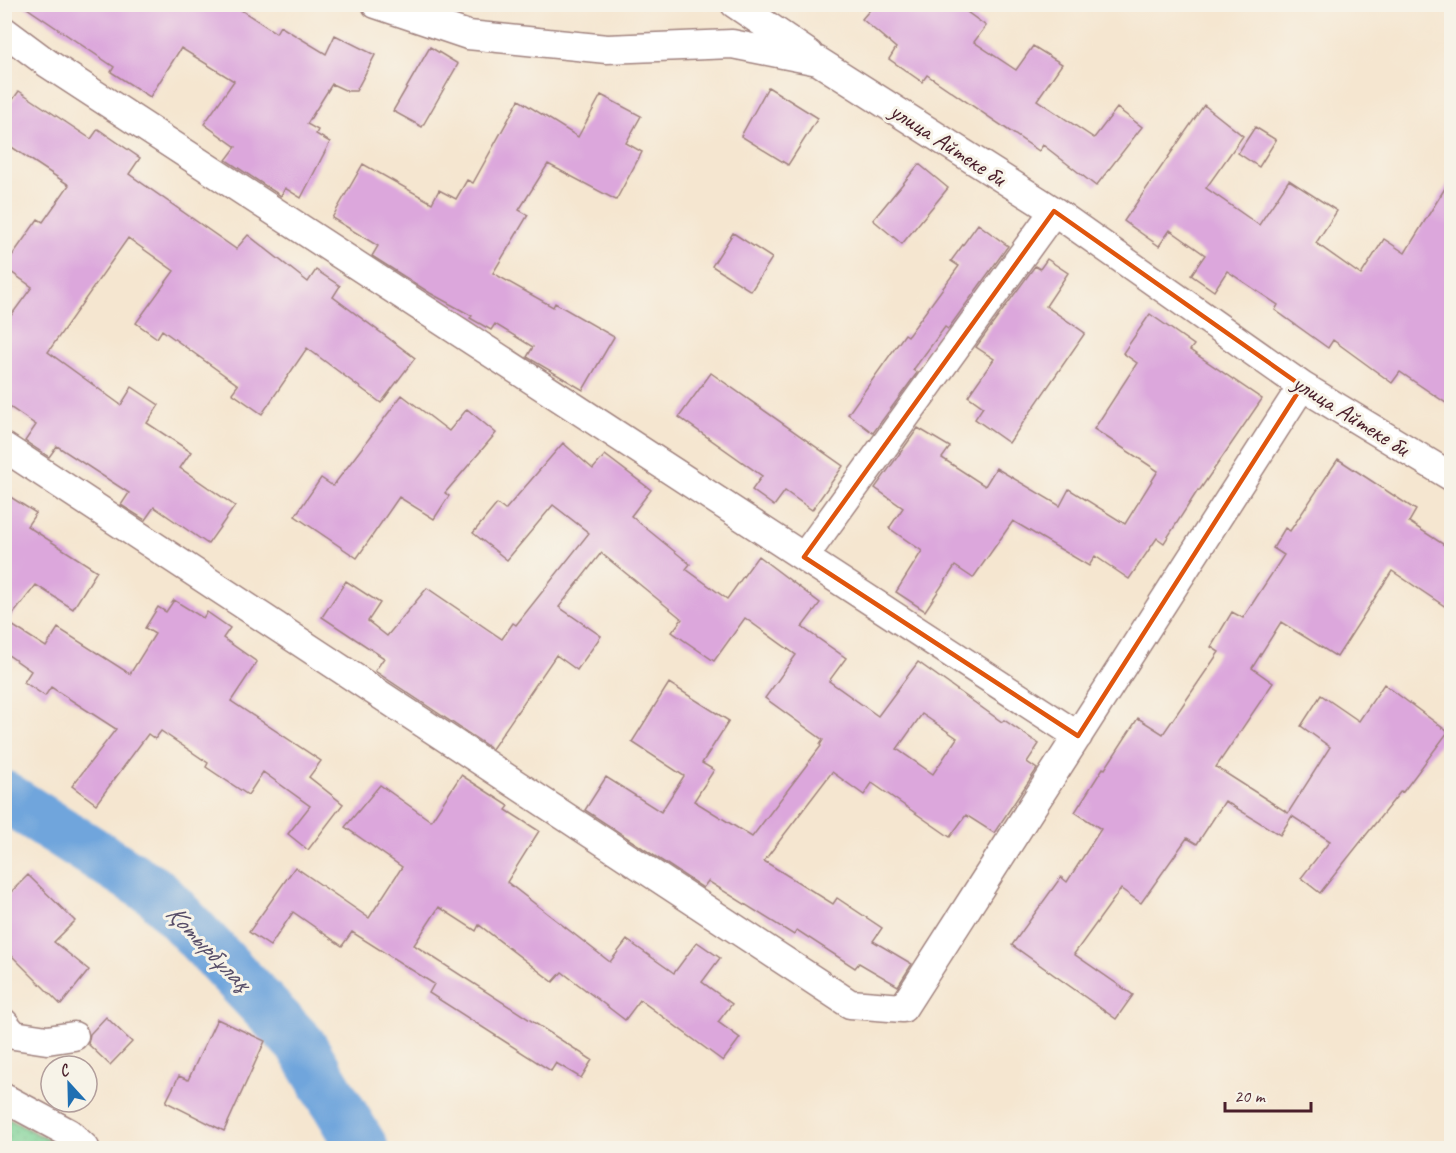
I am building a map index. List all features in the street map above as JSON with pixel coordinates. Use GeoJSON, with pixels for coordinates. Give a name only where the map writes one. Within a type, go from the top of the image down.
{"type":"FeatureCollection","features":[{"type":"Feature","properties":{"kind":"street","name":"улица Айтеке би"},"geometry":{"type":"LineString","coordinates":[[376,4],[468,35],[607,48],[732,44],[818,61],[1054,211],[1302,386],[1452,477]]}},
{"type":"Feature","properties":{"kind":"street"},"geometry":{"type":"LineString","coordinates":[[735,4],[818,61]]}},
{"type":"Feature","properties":{"kind":"street"},"geometry":{"type":"LineString","coordinates":[[4,31],[57,70],[1078,736]]}},
{"type":"Feature","properties":{"kind":"street"},"geometry":{"type":"LineString","coordinates":[[804,557],[1054,211]]}},
{"type":"Feature","properties":{"kind":"street"},"geometry":{"type":"LineString","coordinates":[[4,447],[850,1004],[903,1008],[1302,386]]}},
{"type":"Feature","properties":{"kind":"street"},"geometry":{"type":"LineString","coordinates":[[4,1023],[14,1035],[47,1040],[75,1036]]}},
{"type":"Feature","properties":{"kind":"street"},"geometry":{"type":"LineString","coordinates":[[4,1098],[69,1133],[85,1149]]}},
{"type":"Feature","properties":{"kind":"highlighted area"},"geometry":{"type":"Polygon","coordinates":[[[1054,211],[1302,386],[1078,736],[804,557],[1054,211]]]}},
{"type":"Feature","properties":{"kind":"green space"},"geometry":{"type":"Polygon","coordinates":[[[5,1117],[64,1148],[5,1148],[5,1117]]]}},
{"type":"Feature","properties":{"kind":"building"},"geometry":{"type":"Polygon","coordinates":[[[21,4],[232,4],[276,33],[280,26],[326,54],[335,35],[375,55],[356,91],[347,91],[332,84],[307,124],[318,130],[316,134],[330,142],[301,198],[285,188],[281,196],[226,160],[236,147],[204,124],[234,81],[181,48],[150,97],[111,72],[114,67],[21,4]]]}},
{"type":"Feature","properties":{"kind":"building"},"geometry":{"type":"Polygon","coordinates":[[[875,4],[956,4],[986,26],[974,42],[1016,70],[1033,46],[1062,64],[1037,100],[1094,138],[1117,108],[1142,127],[1096,186],[1043,145],[1039,151],[927,75],[922,82],[889,59],[896,48],[862,19],[875,4]]]}},
{"type":"Feature","properties":{"kind":"building"},"geometry":{"type":"Polygon","coordinates":[[[430,47],[458,64],[422,127],[393,111],[430,47]]]}},
{"type":"Feature","properties":{"kind":"building"},"geometry":{"type":"Polygon","coordinates":[[[768,87],[818,118],[788,165],[741,136],[768,87]]]}},
{"type":"Feature","properties":{"kind":"building"},"geometry":{"type":"Polygon","coordinates":[[[19,91],[91,139],[98,129],[140,158],[129,174],[236,249],[248,235],[308,282],[316,270],[340,286],[333,297],[415,358],[381,403],[307,348],[262,414],[232,393],[238,385],[162,330],[157,338],[136,323],[174,271],[128,238],[48,352],[121,405],[132,387],[159,405],[147,423],[191,452],[180,468],[235,506],[208,544],[154,507],[145,520],[121,505],[129,493],[57,446],[49,457],[25,441],[36,425],[4,403],[4,325],[32,287],[4,267],[38,219],[43,222],[69,185],[4,142],[4,112],[19,91]]]}},
{"type":"Feature","properties":{"kind":"building"},"geometry":{"type":"Polygon","coordinates":[[[601,95],[641,116],[626,143],[642,152],[616,200],[548,164],[519,210],[528,215],[493,273],[553,307],[555,303],[614,337],[583,390],[527,357],[533,347],[495,324],[491,330],[470,318],[472,316],[430,293],[372,256],[378,246],[332,218],[363,164],[432,203],[439,190],[456,199],[467,180],[473,183],[519,100],[578,137],[601,95]]]}},
{"type":"Feature","properties":{"kind":"building"},"geometry":{"type":"Polygon","coordinates":[[[1204,105],[1243,136],[1206,188],[1259,225],[1289,180],[1337,211],[1316,243],[1361,275],[1384,239],[1405,253],[1452,177],[1452,407],[1400,372],[1392,383],[1333,340],[1328,348],[1275,310],[1278,305],[1227,271],[1214,291],[1191,275],[1205,255],[1170,230],[1159,246],[1124,221],[1204,105]]]}},
{"type":"Feature","properties":{"kind":"building"},"geometry":{"type":"Polygon","coordinates":[[[1255,127],[1276,140],[1259,167],[1238,153],[1255,127]]]}},
{"type":"Feature","properties":{"kind":"building"},"geometry":{"type":"Polygon","coordinates":[[[919,164],[948,188],[902,244],[873,220],[919,164]]]}},
{"type":"Feature","properties":{"kind":"building"},"geometry":{"type":"Polygon","coordinates":[[[978,224],[1008,246],[948,329],[945,327],[913,370],[917,373],[873,433],[848,414],[905,334],[908,336],[959,266],[951,261],[978,224]]]}},
{"type":"Feature","properties":{"kind":"building"},"geometry":{"type":"Polygon","coordinates":[[[733,233],[772,258],[751,291],[712,266],[733,233]]]}},
{"type":"Feature","properties":{"kind":"building"},"geometry":{"type":"Polygon","coordinates":[[[1047,259],[1068,273],[1046,306],[1085,333],[1009,443],[975,419],[983,407],[968,396],[994,359],[976,347],[1035,266],[1040,269],[1047,259]]]}},
{"type":"Feature","properties":{"kind":"building"},"geometry":{"type":"Polygon","coordinates":[[[1150,314],[1194,345],[1190,350],[1262,399],[1164,543],[1157,538],[1129,579],[1095,556],[1089,566],[1013,521],[973,578],[955,566],[925,611],[896,592],[922,551],[889,528],[903,508],[875,488],[918,428],[950,447],[942,458],[985,486],[996,468],[1060,506],[1069,489],[1125,524],[1158,471],[1094,429],[1137,363],[1123,353],[1150,314]]]}},
{"type":"Feature","properties":{"kind":"building"},"geometry":{"type":"Polygon","coordinates":[[[711,373],[843,466],[812,510],[785,491],[774,506],[752,490],[762,476],[679,417],[711,373]]]}},
{"type":"Feature","properties":{"kind":"building"},"geometry":{"type":"Polygon","coordinates":[[[402,395],[449,431],[467,409],[496,433],[445,493],[449,496],[434,519],[399,497],[357,558],[295,516],[321,478],[333,486],[402,395]]]}},
{"type":"Feature","properties":{"kind":"building"},"geometry":{"type":"Polygon","coordinates":[[[563,443],[593,469],[605,455],[651,490],[631,516],[690,564],[686,569],[727,599],[758,556],[820,603],[802,627],[846,658],[829,681],[878,716],[918,662],[1002,722],[1004,720],[1039,744],[1027,762],[1037,769],[994,833],[966,815],[950,837],[872,783],[864,795],[832,772],[764,861],[833,904],[837,898],[882,928],[873,941],[912,964],[898,986],[859,963],[855,968],[797,930],[794,935],[708,881],[703,888],[585,810],[606,777],[661,812],[684,776],[632,742],[669,683],[729,721],[702,763],[714,770],[694,801],[752,837],[821,746],[823,740],[765,698],[796,655],[745,618],[714,661],[672,632],[682,619],[601,553],[559,607],[601,636],[577,670],[556,655],[492,749],[375,671],[384,658],[322,617],[346,581],[380,603],[368,621],[387,636],[427,588],[502,639],[513,623],[516,625],[589,533],[553,505],[507,560],[473,533],[497,504],[505,510],[563,443]],[[922,714],[897,749],[933,774],[957,738],[922,714]]]}},
{"type":"Feature","properties":{"kind":"building"},"geometry":{"type":"Polygon","coordinates":[[[1338,459],[1416,510],[1409,522],[1452,550],[1452,611],[1392,571],[1337,657],[1281,622],[1252,668],[1273,683],[1216,767],[1288,813],[1330,747],[1301,726],[1321,695],[1359,721],[1384,684],[1448,732],[1403,792],[1401,791],[1320,893],[1301,878],[1330,841],[1292,816],[1280,835],[1225,801],[1197,844],[1187,838],[1141,903],[1121,889],[1074,954],[1133,995],[1116,1019],[1012,945],[1061,877],[1067,882],[1101,829],[1075,812],[1103,768],[1105,769],[1138,718],[1163,734],[1219,652],[1211,647],[1232,612],[1243,618],[1284,555],[1273,548],[1285,528],[1290,531],[1338,459]]]}},
{"type":"Feature","properties":{"kind":"building"},"geometry":{"type":"Polygon","coordinates":[[[4,493],[36,513],[27,526],[97,571],[73,609],[36,585],[7,622],[46,647],[58,628],[130,674],[155,634],[145,628],[158,607],[166,612],[174,600],[203,618],[207,612],[230,628],[223,638],[257,662],[231,701],[321,761],[309,777],[343,804],[308,850],[288,834],[310,806],[263,772],[248,795],[206,767],[208,763],[161,731],[155,739],[148,734],[96,804],[72,786],[116,729],[51,687],[45,696],[24,682],[31,671],[4,652],[4,493]]]}},
{"type":"Feature","properties":{"kind":"building"},"geometry":{"type":"Polygon","coordinates":[[[461,775],[509,806],[506,810],[539,831],[507,882],[610,962],[627,940],[674,973],[697,942],[720,958],[702,982],[732,1004],[718,1022],[740,1038],[723,1061],[640,1000],[625,1020],[562,972],[553,982],[479,925],[476,931],[439,907],[414,945],[592,1060],[581,1078],[556,1063],[551,1071],[429,993],[434,984],[352,932],[342,946],[293,912],[270,946],[249,932],[295,867],[369,918],[402,867],[345,827],[380,785],[431,821],[461,775]]]}},
{"type":"Feature","properties":{"kind":"building"},"geometry":{"type":"Polygon","coordinates":[[[28,875],[75,921],[54,942],[89,970],[61,1005],[4,948],[4,899],[28,875]]]}},
{"type":"Feature","properties":{"kind":"building"},"geometry":{"type":"Polygon","coordinates":[[[106,1017],[132,1042],[110,1065],[88,1044],[90,1034],[106,1017]]]}},
{"type":"Feature","properties":{"kind":"building"},"geometry":{"type":"Polygon","coordinates":[[[217,1019],[265,1041],[224,1131],[166,1102],[179,1076],[188,1080],[217,1019]]]}},
{"type":"Feature","properties":{"kind":"waterway","name":"Қотырбұлақ"},"geometry":{"type":"LineString","coordinates":[[4,796],[157,893],[301,1045],[363,1148]]}}]}
